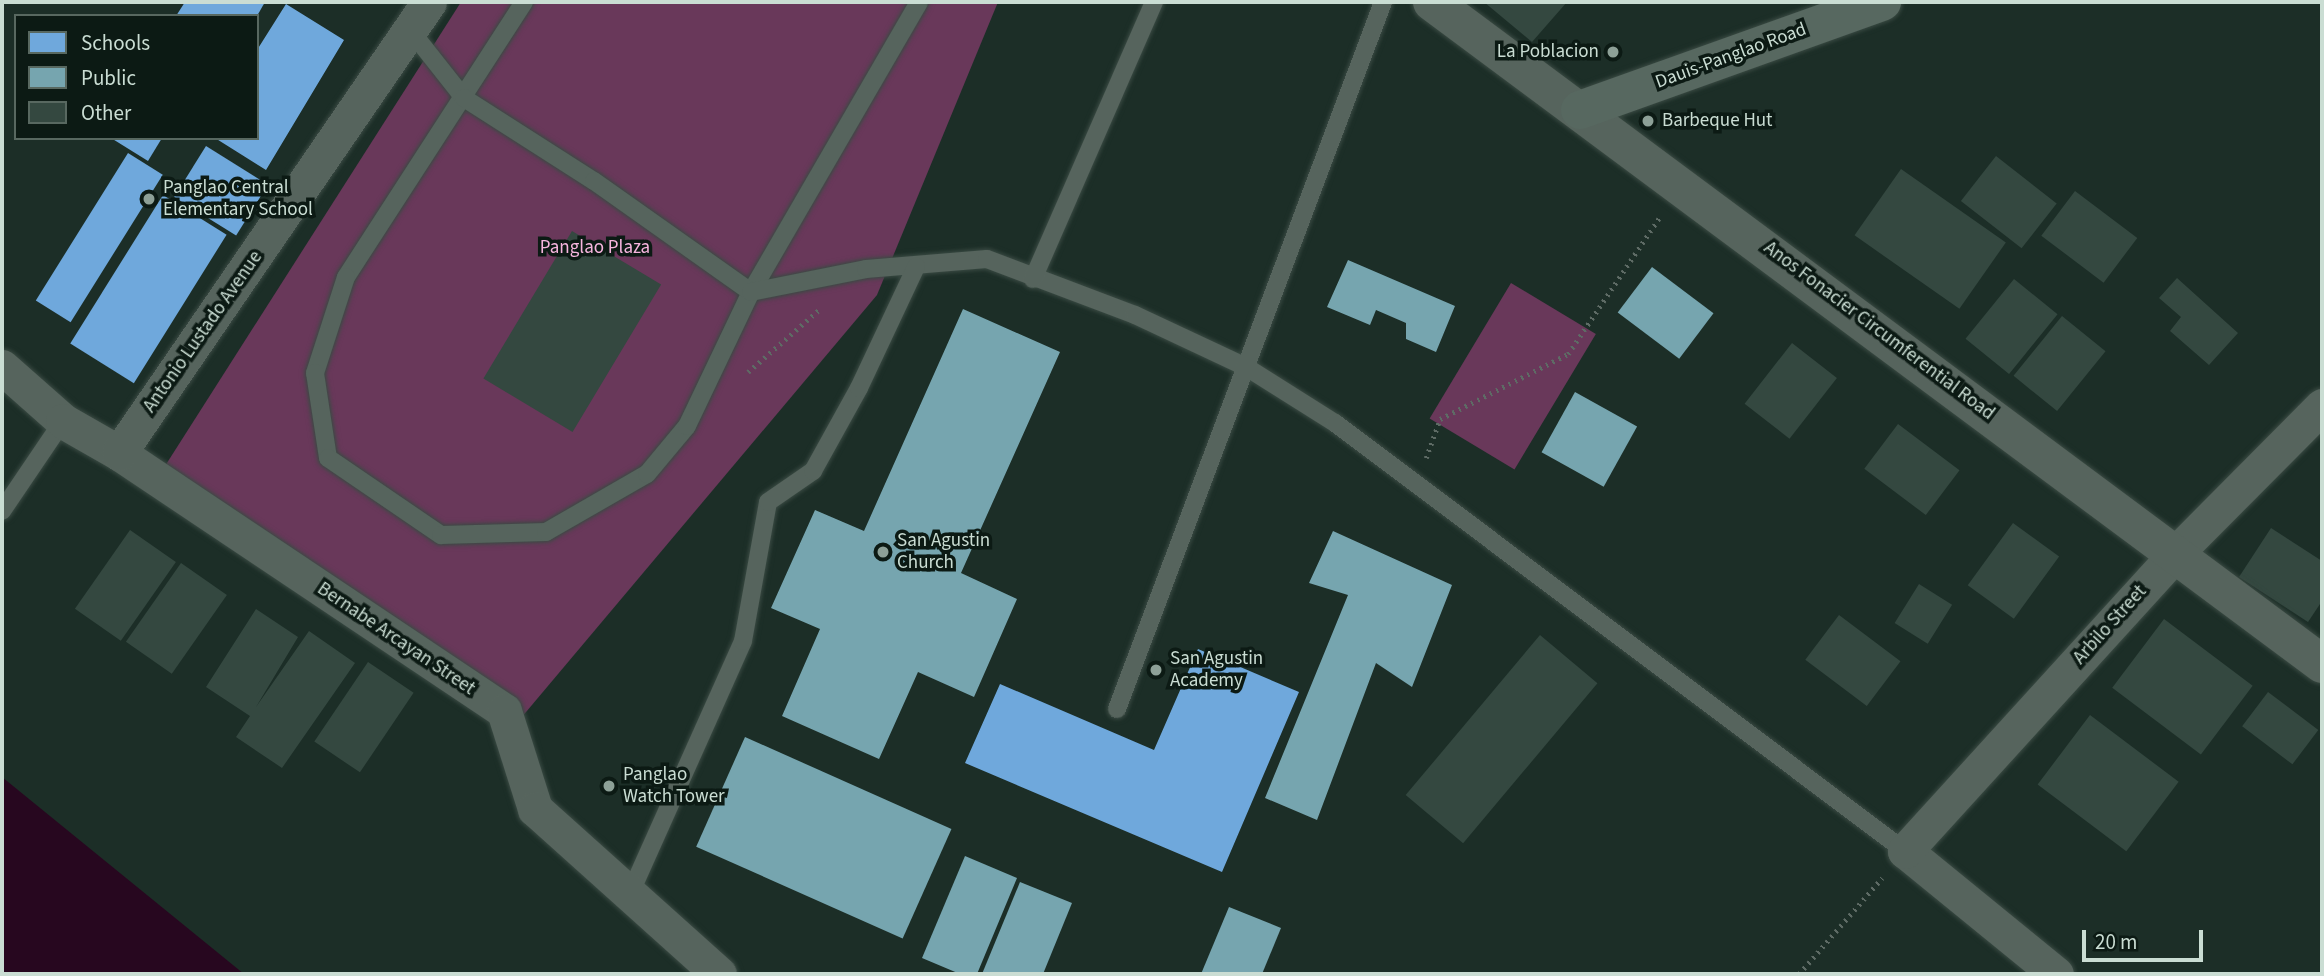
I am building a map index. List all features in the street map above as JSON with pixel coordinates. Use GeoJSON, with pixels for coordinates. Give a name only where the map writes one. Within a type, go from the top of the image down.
{"type":"FeatureCollection","features":[{"type":"Feature","properties":{"kind":"main road","name":"Anos Fonacier Circumferential Road"},"geometry":{"type":"LineString","coordinates":[[1432,2],[1682,183],[2322,664]]}},
{"type":"Feature","properties":{"kind":"main road","name":"Dauis-Panglao Road"},"geometry":{"type":"LineString","coordinates":[[1580,110],[1882,2]]}},
{"type":"Feature","properties":{"kind":"street","name":"Antonio Lustado Avenue"},"geometry":{"type":"LineString","coordinates":[[119,453],[429,2]]}},
{"type":"Feature","properties":{"kind":"street","name":"Bernabe Arcayan Street"},"geometry":{"type":"LineString","coordinates":[[2,367],[63,421],[119,453],[503,711],[535,809],[719,974]]}},
{"type":"Feature","properties":{"kind":"street","name":"Arbilo Street"},"geometry":{"type":"LineString","coordinates":[[1905,851],[2176,553],[2322,406]]}},
{"type":"Feature","properties":{"kind":"street"},"geometry":{"type":"LineString","coordinates":[[1905,851],[2056,974]]}},
{"type":"Feature","properties":{"kind":"lane"},"geometry":{"type":"LineString","coordinates":[[524,2],[346,277],[315,373],[328,458],[441,535],[546,531],[647,474],[687,426],[751,292],[919,2]]}},
{"type":"Feature","properties":{"kind":"lane"},"geometry":{"type":"LineString","coordinates":[[1033,279],[1154,2]]}},
{"type":"Feature","properties":{"kind":"lane"},"geometry":{"type":"LineString","coordinates":[[1116,709],[1383,2]]}},
{"type":"Feature","properties":{"kind":"lane"},"geometry":{"type":"LineString","coordinates":[[411,31],[464,98],[594,181],[751,292],[866,269],[916,267],[987,259],[1033,279],[1135,315],[1246,367],[1335,423],[1905,851]]}},
{"type":"Feature","properties":{"kind":"lane"},"geometry":{"type":"LineString","coordinates":[[629,896],[743,641],[768,502],[813,471],[859,388],[916,267]]}},
{"type":"Feature","properties":{"kind":"lane"},"geometry":{"type":"LineString","coordinates":[[2,511],[63,421]]}},
{"type":"Feature","properties":{"kind":"path"},"geometry":{"type":"LineString","coordinates":[[1417,485],[1440,419],[1568,354],[1682,183]]}},
{"type":"Feature","properties":{"kind":"path"},"geometry":{"type":"LineString","coordinates":[[746,373],[866,269]]}},
{"type":"Feature","properties":{"kind":"path"},"geometry":{"type":"LineString","coordinates":[[1799,974],[1905,851]]}},
{"type":"Feature","properties":{"kind":"green space","name":"Panglao Plaza"},"geometry":{"type":"Polygon","coordinates":[[[461,2],[998,2],[877,295],[521,718],[165,466],[461,2]]]}},
{"type":"Feature","properties":{"kind":"green space"},"geometry":{"type":"Polygon","coordinates":[[[1511,283],[1596,334],[1514,469],[1430,418],[1511,283]]]}},
{"type":"Feature","properties":{"kind":"shaded area"},"geometry":{"type":"Polygon","coordinates":[[[2,777],[244,974],[2,974],[2,777]]]}},
{"type":"Feature","properties":{"kind":"building: Schools"},"geometry":{"type":"Polygon","coordinates":[[[185,2],[265,2],[258,14],[177,14],[185,2]]]}},
{"type":"Feature","properties":{"kind":"building: Schools"},"geometry":{"type":"Polygon","coordinates":[[[286,4],[344,40],[266,170],[218,140],[259,140],[259,47],[286,4]]]}},
{"type":"Feature","properties":{"kind":"building: Schools"},"geometry":{"type":"Polygon","coordinates":[[[114,140],[161,140],[148,161],[114,140]]]}},
{"type":"Feature","properties":{"kind":"building: Schools"},"geometry":{"type":"Polygon","coordinates":[[[206,146],[268,185],[236,236],[174,197],[206,146]]]}},
{"type":"Feature","properties":{"kind":"building: Schools"},"geometry":{"type":"Polygon","coordinates":[[[128,153],[163,175],[71,322],[36,301],[128,153]]]}},
{"type":"Feature","properties":{"kind":"building: Schools"},"geometry":{"type":"Polygon","coordinates":[[[163,195],[227,235],[134,383],[70,343],[163,195]]]}},
{"type":"Feature","properties":{"kind":"building: Schools"},"geometry":{"type":"Polygon","coordinates":[[[1198,649],[1299,692],[1222,872],[965,763],[1000,684],[1154,750],[1198,649]]]}},
{"type":"Feature","properties":{"kind":"building: Public"},"geometry":{"type":"Polygon","coordinates":[[[1348,260],[1455,306],[1436,352],[1406,339],[1406,323],[1376,310],[1370,325],[1327,307],[1348,260]]]}},
{"type":"Feature","properties":{"kind":"building: Public"},"geometry":{"type":"Polygon","coordinates":[[[1652,267],[1713,313],[1679,359],[1618,313],[1652,267]]]}},
{"type":"Feature","properties":{"kind":"building: Public","name":"San Agustin Church"},"geometry":{"type":"Polygon","coordinates":[[[963,309],[1060,352],[961,573],[1017,599],[974,697],[918,672],[879,759],[782,716],[820,629],[771,608],[815,510],[864,531],[963,309]]]}},
{"type":"Feature","properties":{"kind":"building: Public"},"geometry":{"type":"Polygon","coordinates":[[[1575,392],[1637,426],[1604,487],[1542,452],[1575,392]]]}},
{"type":"Feature","properties":{"kind":"building: Public"},"geometry":{"type":"Polygon","coordinates":[[[1333,531],[1452,585],[1412,687],[1376,663],[1317,820],[1265,798],[1348,595],[1309,583],[1333,531]]]}},
{"type":"Feature","properties":{"kind":"building: Public"},"geometry":{"type":"Polygon","coordinates":[[[745,737],[951,829],[903,939],[696,847],[745,737]]]}},
{"type":"Feature","properties":{"kind":"building: Public"},"geometry":{"type":"Polygon","coordinates":[[[965,856],[1017,878],[977,974],[960,974],[922,958],[965,856]]]}},
{"type":"Feature","properties":{"kind":"building: Public"},"geometry":{"type":"Polygon","coordinates":[[[1020,882],[1072,903],[1043,974],[982,974],[1020,882]]]}},
{"type":"Feature","properties":{"kind":"building: Public"},"geometry":{"type":"Polygon","coordinates":[[[1229,907],[1281,928],[1262,974],[1201,974],[1229,907]]]}},
{"type":"Feature","properties":{"kind":"building: Other"},"geometry":{"type":"Polygon","coordinates":[[[1484,2],[1567,2],[1532,42],[1484,2]]]}},
{"type":"Feature","properties":{"kind":"building: Other"},"geometry":{"type":"Polygon","coordinates":[[[1996,156],[2057,203],[2022,248],[1961,201],[1996,156]]]}},
{"type":"Feature","properties":{"kind":"building: Other"},"geometry":{"type":"Polygon","coordinates":[[[1901,169],[2006,242],[1959,309],[1855,235],[1901,169]]]}},
{"type":"Feature","properties":{"kind":"building: Other"},"geometry":{"type":"Polygon","coordinates":[[[2075,191],[2137,238],[2104,283],[2041,236],[2075,191]]]}},
{"type":"Feature","properties":{"kind":"building: Other"},"geometry":{"type":"Polygon","coordinates":[[[572,231],[661,285],[573,432],[483,378],[572,231]]]}},
{"type":"Feature","properties":{"kind":"building: Other"},"geometry":{"type":"Polygon","coordinates":[[[2177,278],[2238,333],[2209,365],[2170,331],[2181,317],[2159,298],[2177,278]]]}},
{"type":"Feature","properties":{"kind":"building: Other"},"geometry":{"type":"Polygon","coordinates":[[[2014,279],[2058,314],[2009,374],[1966,339],[2014,279]]]}},
{"type":"Feature","properties":{"kind":"building: Other"},"geometry":{"type":"Polygon","coordinates":[[[2062,316],[2106,351],[2057,411],[2014,376],[2062,316]]]}},
{"type":"Feature","properties":{"kind":"building: Other"},"geometry":{"type":"Polygon","coordinates":[[[1792,343],[1837,378],[1790,439],[1745,404],[1792,343]]]}},
{"type":"Feature","properties":{"kind":"building: Other"},"geometry":{"type":"Polygon","coordinates":[[[1898,424],[1959,470],[1926,515],[1864,469],[1898,424]]]}},
{"type":"Feature","properties":{"kind":"building: Other"},"geometry":{"type":"Polygon","coordinates":[[[2013,523],[2059,557],[2014,619],[1968,585],[2013,523]]]}},
{"type":"Feature","properties":{"kind":"building: Other"},"geometry":{"type":"Polygon","coordinates":[[[2271,528],[2322,561],[2322,601],[2308,622],[2239,577],[2271,528]]]}},
{"type":"Feature","properties":{"kind":"building: Other"},"geometry":{"type":"Polygon","coordinates":[[[130,530],[176,562],[121,641],[75,609],[130,530]]]}},
{"type":"Feature","properties":{"kind":"building: Other"},"geometry":{"type":"Polygon","coordinates":[[[181,563],[227,595],[172,674],[126,642],[181,563]]]}},
{"type":"Feature","properties":{"kind":"building: Other"},"geometry":{"type":"Polygon","coordinates":[[[1919,584],[1952,605],[1928,644],[1895,623],[1919,584]]]}},
{"type":"Feature","properties":{"kind":"building: Other"},"geometry":{"type":"Polygon","coordinates":[[[256,609],[298,637],[256,707],[309,631],[355,663],[282,768],[236,737],[250,716],[206,687],[256,609]]]}},
{"type":"Feature","properties":{"kind":"building: Other"},"geometry":{"type":"Polygon","coordinates":[[[1839,615],[1900,661],[1867,706],[1805,660],[1839,615]]]}},
{"type":"Feature","properties":{"kind":"building: Other"},"geometry":{"type":"Polygon","coordinates":[[[2164,619],[2253,686],[2201,754],[2112,688],[2164,619]]]}},
{"type":"Feature","properties":{"kind":"building: Other"},"geometry":{"type":"Polygon","coordinates":[[[1540,635],[1597,683],[1463,843],[1406,795],[1540,635]]]}},
{"type":"Feature","properties":{"kind":"building: Other"},"geometry":{"type":"Polygon","coordinates":[[[368,662],[414,693],[360,772],[314,742],[368,662]]]}},
{"type":"Feature","properties":{"kind":"building: Other"},"geometry":{"type":"Polygon","coordinates":[[[2268,692],[2318,730],[2292,764],[2242,726],[2268,692]]]}},
{"type":"Feature","properties":{"kind":"building: Other"},"geometry":{"type":"Polygon","coordinates":[[[2090,715],[2179,782],[2126,851],[2038,784],[2090,715]]]}},
{"type":"Feature","properties":{"kind":"place","name":"La Poblacion"},"geometry":{"type":"Point","coordinates":[1613,52]}},
{"type":"Feature","properties":{"kind":"place","name":"Barbeque Hut"},"geometry":{"type":"Point","coordinates":[1648,121]}},
{"type":"Feature","properties":{"kind":"place","name":"Panglao Central Elementary School"},"geometry":{"type":"Point","coordinates":[149,199]}},
{"type":"Feature","properties":{"kind":"place","name":"San Agustin Church"},"geometry":{"type":"Point","coordinates":[883,552]}},
{"type":"Feature","properties":{"kind":"place","name":"San Agustin Academy"},"geometry":{"type":"Point","coordinates":[1156,670]}},
{"type":"Feature","properties":{"kind":"place","name":"Panglao Watch Tower"},"geometry":{"type":"Point","coordinates":[609,786]}}]}
